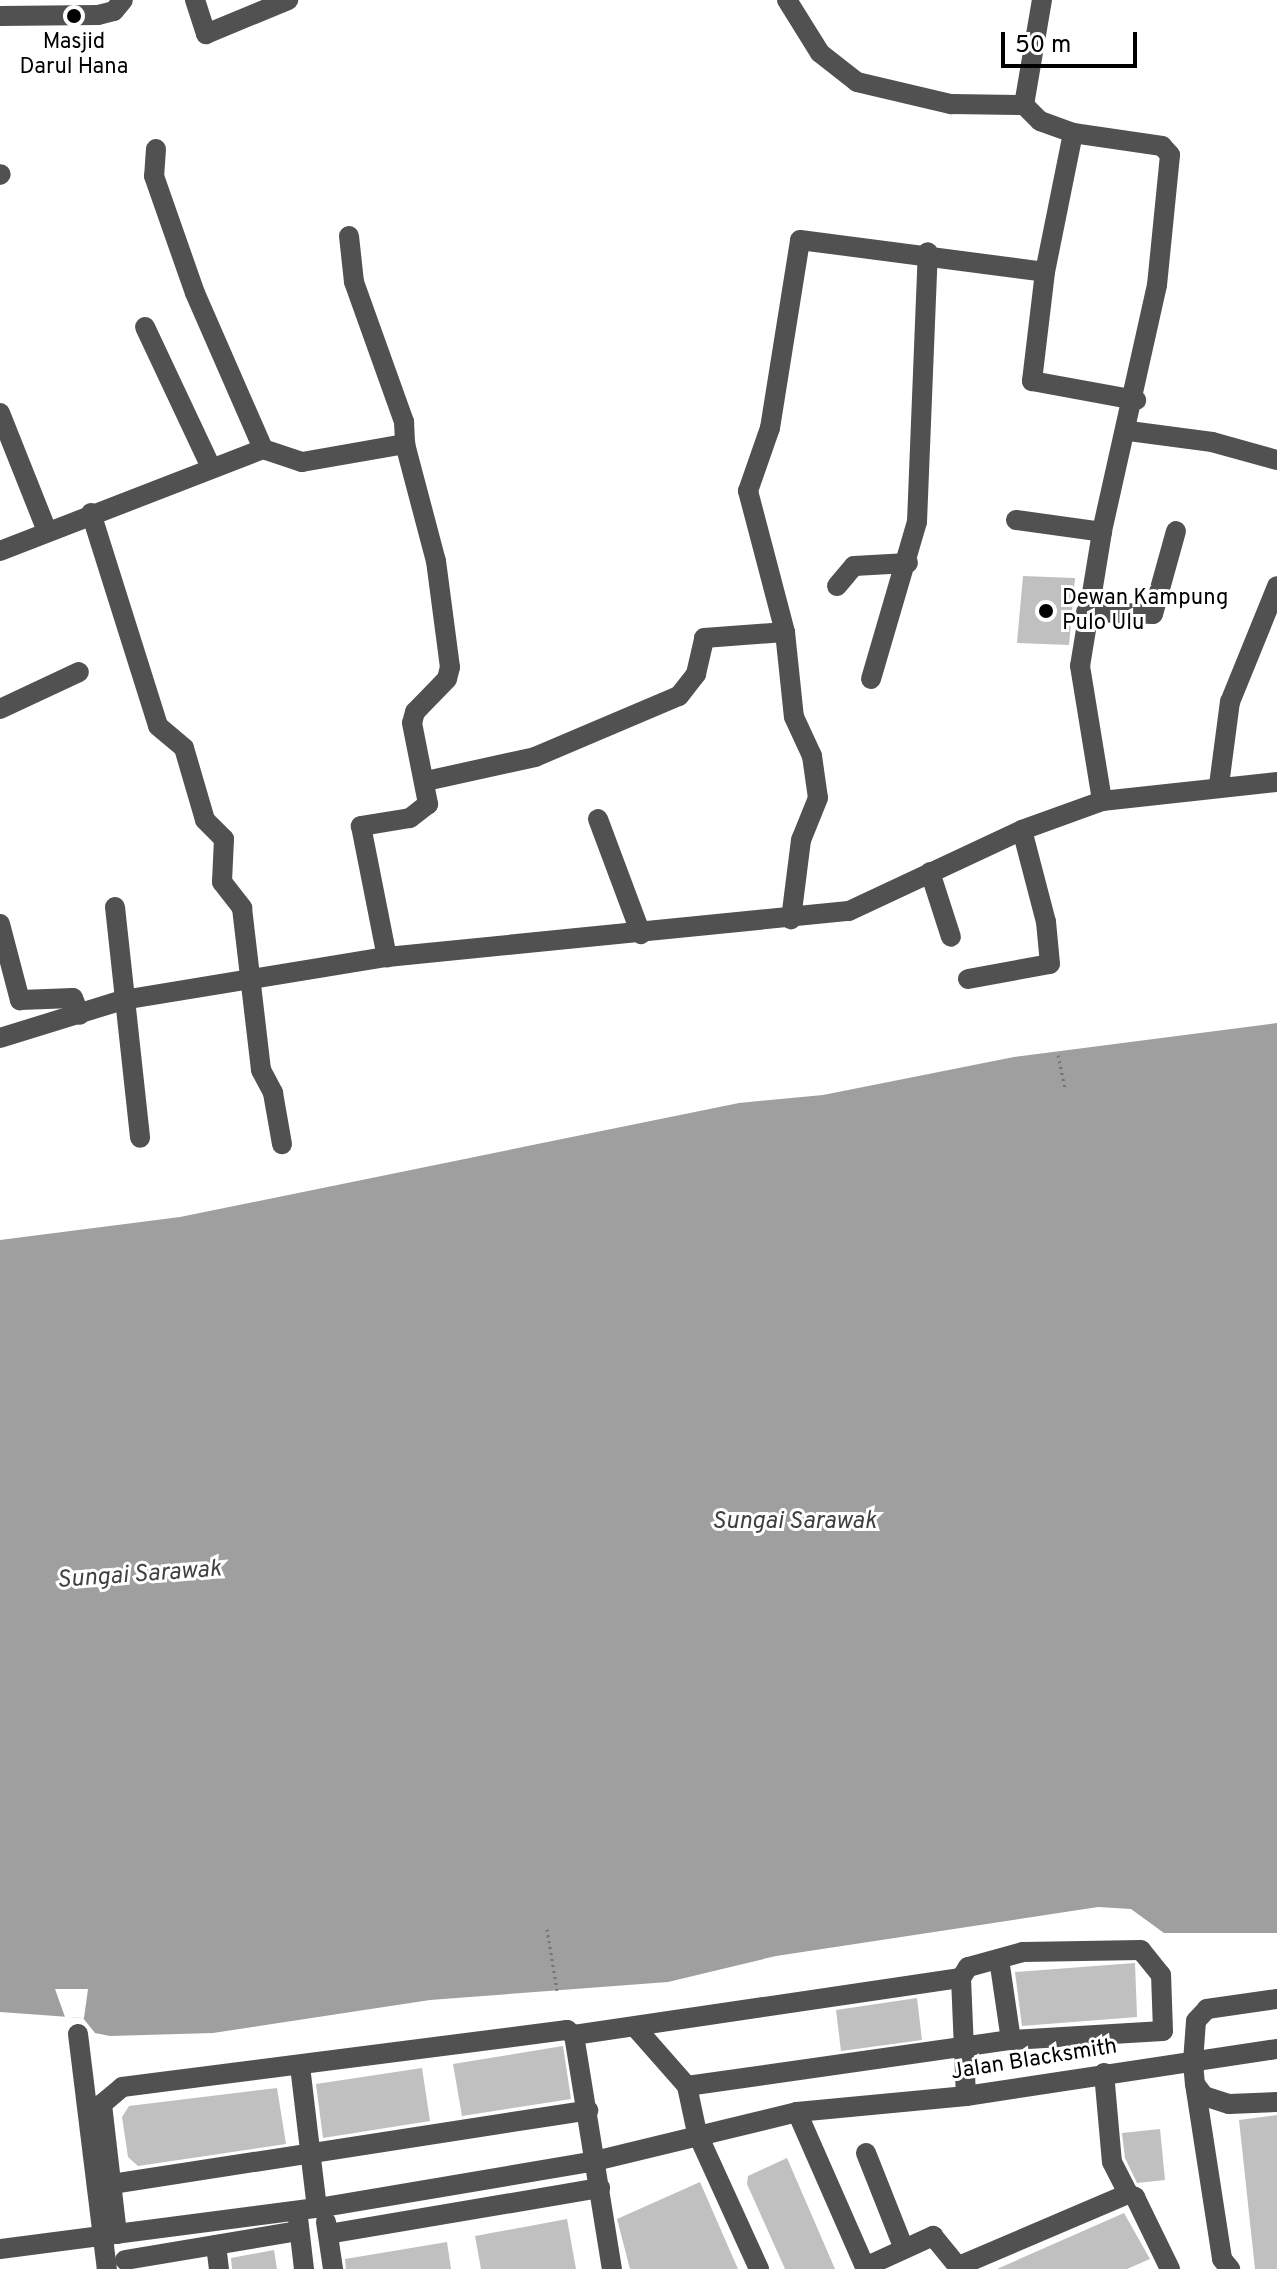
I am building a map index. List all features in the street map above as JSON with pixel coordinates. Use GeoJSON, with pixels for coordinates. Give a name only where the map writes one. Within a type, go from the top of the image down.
{"type":"FeatureCollection","features":[{"type":"Feature","properties":{"kind":"street"},"geometry":{"type":"LineString","coordinates":[[0,16],[98,15],[114,11],[123,0]]}},
{"type":"Feature","properties":{"kind":"street"},"geometry":{"type":"LineString","coordinates":[[195,0],[206,34],[288,0]]}},
{"type":"Feature","properties":{"kind":"street"},"geometry":{"type":"LineString","coordinates":[[787,0],[820,53],[857,82],[951,104],[1024,105],[1040,121],[1073,133],[1162,146],[1170,155],[1157,285],[1136,400],[1102,532],[1086,612],[1080,675],[1102,801]]}},
{"type":"Feature","properties":{"kind":"street"},"geometry":{"type":"LineString","coordinates":[[1024,105],[1042,0]]}},
{"type":"Feature","properties":{"kind":"street"},"geometry":{"type":"LineString","coordinates":[[1073,133],[1045,272],[1032,381],[1136,400]]}},
{"type":"Feature","properties":{"kind":"street"},"geometry":{"type":"LineString","coordinates":[[156,149],[154,176],[195,293],[263,449]]}},
{"type":"Feature","properties":{"kind":"street"},"geometry":{"type":"LineString","coordinates":[[349,236],[354,282],[404,422],[405,444],[436,561],[450,667],[447,679],[415,712],[412,723],[426,781],[428,804],[422,812],[361,826],[387,957]]}},
{"type":"Feature","properties":{"kind":"street"},"geometry":{"type":"LineString","coordinates":[[791,919],[801,840],[818,798],[812,756],[794,717],[785,632],[748,491],[781,372],[797,246],[809,240],[928,252],[1045,272]]}},
{"type":"Feature","properties":{"kind":"street"},"geometry":{"type":"LineString","coordinates":[[871,679],[908,563],[917,522],[928,252]]}},
{"type":"Feature","properties":{"kind":"street"},"geometry":{"type":"LineString","coordinates":[[145,327],[210,465]]}},
{"type":"Feature","properties":{"kind":"street"},"geometry":{"type":"LineString","coordinates":[[0,413],[47,531]]}},
{"type":"Feature","properties":{"kind":"street"},"geometry":{"type":"LineString","coordinates":[[1129,431],[1212,442],[1277,460]]}},
{"type":"Feature","properties":{"kind":"street"},"geometry":{"type":"LineString","coordinates":[[0,551],[210,465],[263,449],[302,462],[405,444]]}},
{"type":"Feature","properties":{"kind":"street"},"geometry":{"type":"LineString","coordinates":[[91,513],[158,726],[184,748],[205,820],[224,839],[222,882],[242,908],[248,980],[261,1070],[273,1093],[282,1144]]}},
{"type":"Feature","properties":{"kind":"street"},"geometry":{"type":"LineString","coordinates":[[1016,520],[1102,532]]}},
{"type":"Feature","properties":{"kind":"street"},"geometry":{"type":"LineString","coordinates":[[1086,612],[1153,614],[1176,531]]}},
{"type":"Feature","properties":{"kind":"street"},"geometry":{"type":"LineString","coordinates":[[837,586],[854,566],[908,563]]}},
{"type":"Feature","properties":{"kind":"street"},"geometry":{"type":"LineString","coordinates":[[1219,785],[1230,702],[1277,586]]}},
{"type":"Feature","properties":{"kind":"street"},"geometry":{"type":"LineString","coordinates":[[426,781],[535,757],[679,696],[696,674],[704,638],[785,632]]}},
{"type":"Feature","properties":{"kind":"street"},"geometry":{"type":"LineString","coordinates":[[0,709],[79,672]]}},
{"type":"Feature","properties":{"kind":"street"},"geometry":{"type":"LineString","coordinates":[[0,1038],[123,1000],[387,957],[849,911],[1022,830],[1102,801],[1219,785],[1277,782]]}},
{"type":"Feature","properties":{"kind":"street"},"geometry":{"type":"LineString","coordinates":[[598,819],[641,934]]}},
{"type":"Feature","properties":{"kind":"street"},"geometry":{"type":"LineString","coordinates":[[968,979],[1050,964],[1046,922],[1022,830]]}},
{"type":"Feature","properties":{"kind":"street"},"geometry":{"type":"LineString","coordinates":[[930,872],[951,937]]}},
{"type":"Feature","properties":{"kind":"street"},"geometry":{"type":"LineString","coordinates":[[115,907],[140,1138]]}},
{"type":"Feature","properties":{"kind":"street"},"geometry":{"type":"LineString","coordinates":[[0,924],[20,1000],[73,998],[80,1015]]}},
{"type":"Feature","properties":{"kind":"street"},"geometry":{"type":"LineString","coordinates":[[687,2086],[965,2047],[1011,2040],[1163,2031],[1161,1975],[1141,1950],[1120,1946],[999,1959],[968,1967],[961,1978],[965,2047],[966,2096]]}},
{"type":"Feature","properties":{"kind":"street"},"geometry":{"type":"LineString","coordinates":[[999,1959],[1011,2040]]}},
{"type":"Feature","properties":{"kind":"street"},"geometry":{"type":"LineString","coordinates":[[114,2235],[112,2184],[102,2104],[122,2087],[567,2030],[574,2035],[961,1978]]}},
{"type":"Feature","properties":{"kind":"street"},"geometry":{"type":"LineString","coordinates":[[1230,2269],[1222,2259],[1195,2084],[1196,2021],[1207,2009],[1277,1999]]}},
{"type":"Feature","properties":{"kind":"street"},"geometry":{"type":"LineString","coordinates":[[635,2027],[687,2086],[697,2133],[759,2269]]}},
{"type":"Feature","properties":{"kind":"street"},"geometry":{"type":"LineString","coordinates":[[78,2034],[120,2266],[216,2245],[309,2214]]}},
{"type":"Feature","properties":{"kind":"street"},"geometry":{"type":"LineString","coordinates":[[574,2035],[612,2269]]}},
{"type":"Feature","properties":{"kind":"street","name":"Jalan Blacksmith"},"geometry":{"type":"LineString","coordinates":[[309,2214],[595,2161],[697,2133],[797,2112],[966,2096],[1277,2049]]}},
{"type":"Feature","properties":{"kind":"street"},"geometry":{"type":"LineString","coordinates":[[300,2066],[313,2152],[304,2269]]}},
{"type":"Feature","properties":{"kind":"street"},"geometry":{"type":"LineString","coordinates":[[1104,2073],[1112,2162],[1128,2194],[1135,2197],[1170,2269]]}},
{"type":"Feature","properties":{"kind":"street"},"geometry":{"type":"LineString","coordinates":[[1195,2084],[1204,2096],[1229,2104],[1277,2102]]}},
{"type":"Feature","properties":{"kind":"street"},"geometry":{"type":"LineString","coordinates":[[112,2184],[588,2110]]}},
{"type":"Feature","properties":{"kind":"street"},"geometry":{"type":"LineString","coordinates":[[797,2112],[865,2268],[933,2236],[959,2268],[1128,2194]]}},
{"type":"Feature","properties":{"kind":"street"},"geometry":{"type":"LineString","coordinates":[[866,2153],[904,2249]]}},
{"type":"Feature","properties":{"kind":"street"},"geometry":{"type":"LineString","coordinates":[[328,2234],[600,2188]]}},
{"type":"Feature","properties":{"kind":"street"},"geometry":{"type":"LineString","coordinates":[[0,2249],[309,2214]]}},
{"type":"Feature","properties":{"kind":"street"},"geometry":{"type":"LineString","coordinates":[[309,2214],[328,2234],[333,2269]]}},
{"type":"Feature","properties":{"kind":"street"},"geometry":{"type":"LineString","coordinates":[[216,2245],[219,2269]]}},
{"type":"Feature","properties":{"kind":"path"},"geometry":{"type":"LineString","coordinates":[[1058,1055],[1065,1089]]}},
{"type":"Feature","properties":{"kind":"path"},"geometry":{"type":"LineString","coordinates":[[547,1929],[557,1990]]}},
{"type":"Feature","properties":{"kind":"water","name":"Sungai Sarawak"},"geometry":{"type":"Polygon","coordinates":[[[1277,1023],[1277,1933],[1164,1933],[1131,1909],[1098,1907],[776,1956],[668,1982],[430,2000],[213,2033],[110,2036],[95,2033],[83,2018],[0,2012],[0,1240],[180,1217],[739,1103],[823,1095],[1014,1057],[1277,1023]]]}},
{"type":"Feature","properties":{"kind":"pier"},"geometry":{"type":"Polygon","coordinates":[[[55,1989],[88,1989],[84,2018],[65,2017],[55,1989]]]}},
{"type":"Feature","properties":{"kind":"building","name":"Dewan Kampung Pulo Ulu"},"geometry":{"type":"Polygon","coordinates":[[[1023,576],[1075,578],[1069,645],[1017,643],[1023,576]]]}},
{"type":"Feature","properties":{"kind":"building"},"geometry":{"type":"Polygon","coordinates":[[[1135,1963],[1137,2017],[1022,2026],[1015,1972],[1135,1963]]]}},
{"type":"Feature","properties":{"kind":"building"},"geometry":{"type":"Polygon","coordinates":[[[917,1998],[922,2040],[841,2051],[836,2010],[917,1998]]]}},
{"type":"Feature","properties":{"kind":"building"},"geometry":{"type":"Polygon","coordinates":[[[563,2046],[571,2099],[462,2116],[453,2064],[563,2046]]]}},
{"type":"Feature","properties":{"kind":"building"},"geometry":{"type":"Polygon","coordinates":[[[422,2068],[430,2121],[323,2138],[316,2084],[422,2068]]]}},
{"type":"Feature","properties":{"kind":"building"},"geometry":{"type":"Polygon","coordinates":[[[277,2088],[286,2144],[138,2166],[128,2157],[122,2117],[129,2106],[277,2088]]]}},
{"type":"Feature","properties":{"kind":"building"},"geometry":{"type":"Polygon","coordinates":[[[1277,2115],[1277,2269],[1255,2269],[1239,2120],[1277,2115]]]}},
{"type":"Feature","properties":{"kind":"building"},"geometry":{"type":"Polygon","coordinates":[[[1160,2129],[1165,2180],[1137,2183],[1125,2158],[1122,2133],[1160,2129]]]}},
{"type":"Feature","properties":{"kind":"building"},"geometry":{"type":"Polygon","coordinates":[[[787,2158],[835,2269],[785,2269],[747,2184],[748,2176],[787,2158]]]}},
{"type":"Feature","properties":{"kind":"building"},"geometry":{"type":"Polygon","coordinates":[[[700,2182],[738,2269],[630,2269],[617,2219],[700,2182]]]}},
{"type":"Feature","properties":{"kind":"building"},"geometry":{"type":"Polygon","coordinates":[[[1124,2213],[1150,2259],[1127,2269],[997,2269],[1124,2213]]]}},
{"type":"Feature","properties":{"kind":"building"},"geometry":{"type":"Polygon","coordinates":[[[567,2219],[576,2269],[481,2269],[475,2236],[567,2219]]]}},
{"type":"Feature","properties":{"kind":"building"},"geometry":{"type":"Polygon","coordinates":[[[447,2242],[451,2269],[346,2269],[345,2259],[447,2242]]]}},
{"type":"Feature","properties":{"kind":"building"},"geometry":{"type":"Polygon","coordinates":[[[274,2250],[277,2269],[232,2269],[231,2258],[274,2250]]]}},
{"type":"Feature","properties":{"kind":"place","name":"Masjid Darul Hana"},"geometry":{"type":"Point","coordinates":[74,16]}},
{"type":"Feature","properties":{"kind":"place","name":"Dewan Kampung Pulo Ulu"},"geometry":{"type":"Point","coordinates":[1046,611]}}]}
